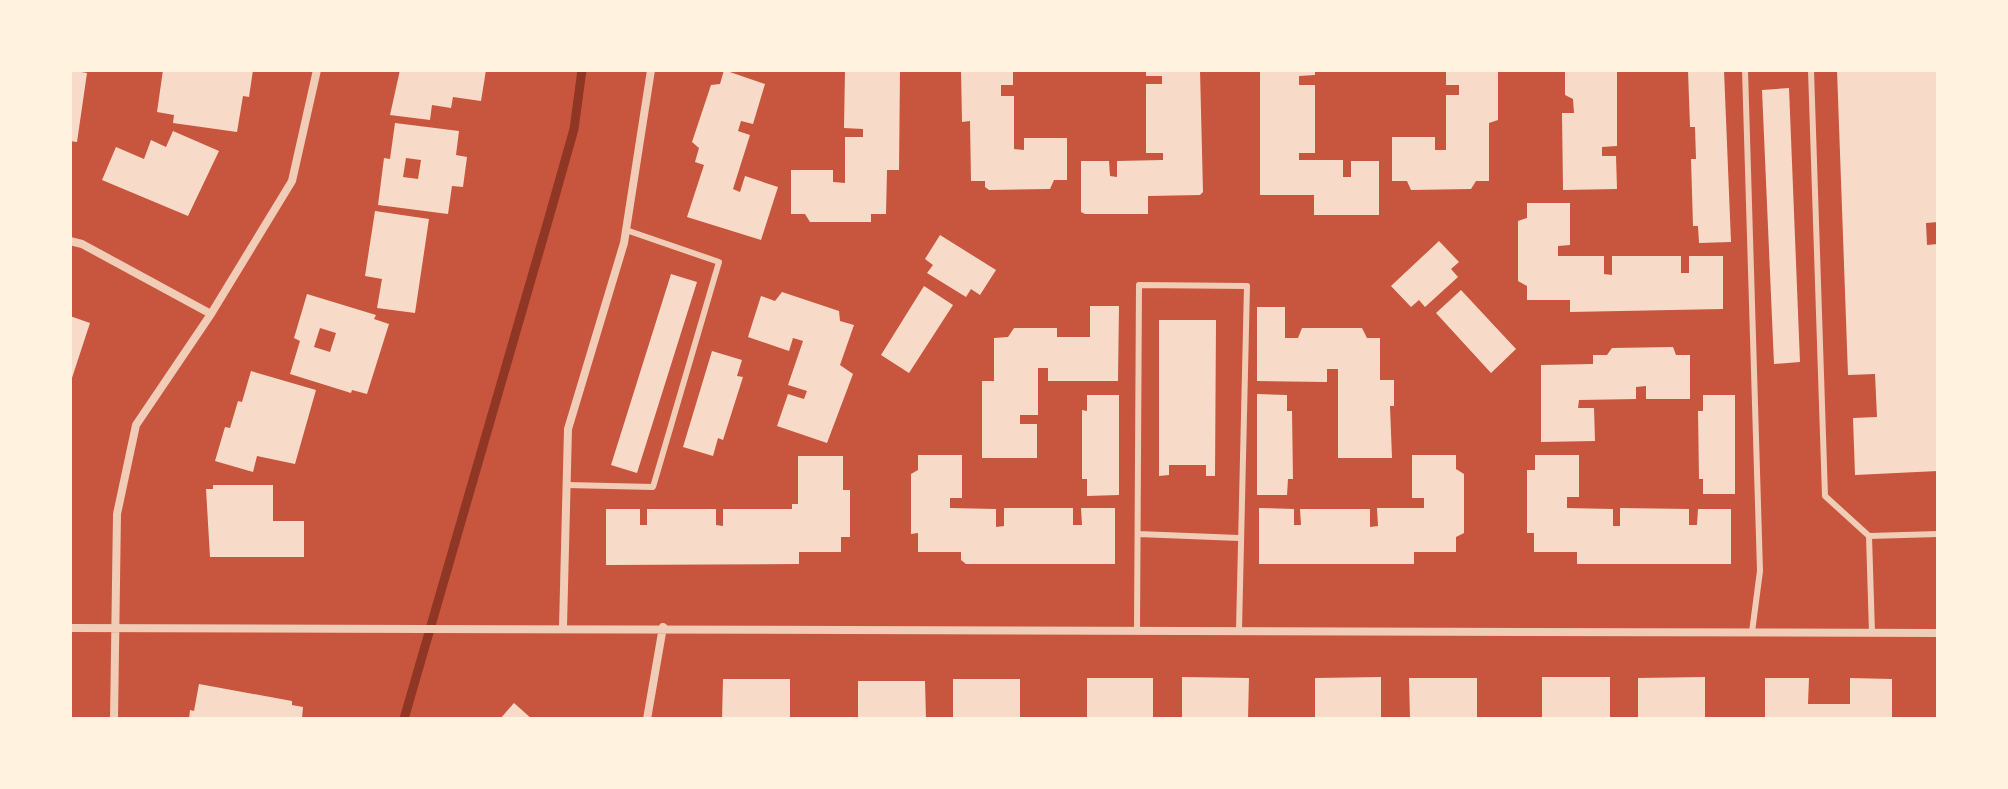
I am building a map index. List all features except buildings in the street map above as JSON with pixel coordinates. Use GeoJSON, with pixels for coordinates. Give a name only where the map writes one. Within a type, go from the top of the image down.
{"type":"FeatureCollection","features":[{"type":"Feature","properties":{"kind":"street"},"geometry":{"type":"LineString","coordinates":[[114,719],[117,514],[136,425],[211,314],[292,181],[317,70]]}},
{"type":"Feature","properties":{"kind":"street"},"geometry":{"type":"LineString","coordinates":[[563,627],[568,429],[626,230],[651,70]]}},
{"type":"Feature","properties":{"kind":"street"},"geometry":{"type":"LineString","coordinates":[[70,241],[82,244],[211,314]]}},
{"type":"Feature","properties":{"kind":"street"},"geometry":{"type":"LineString","coordinates":[[70,628],[663,627],[1938,633]]}},
{"type":"Feature","properties":{"kind":"street"},"geometry":{"type":"LineString","coordinates":[[647,719],[663,627]]}},
{"type":"Feature","properties":{"kind":"lane"},"geometry":{"type":"LineString","coordinates":[[1745,70],[1760,571],[1752,632]]}},
{"type":"Feature","properties":{"kind":"lane"},"geometry":{"type":"LineString","coordinates":[[1811,70],[1825,496],[1869,536],[1938,534]]}},
{"type":"Feature","properties":{"kind":"lane"},"geometry":{"type":"LineString","coordinates":[[567,485],[653,487],[719,262],[626,230]]}},
{"type":"Feature","properties":{"kind":"lane"},"geometry":{"type":"LineString","coordinates":[[1137,630],[1139,285],[1247,286],[1239,630]]}},
{"type":"Feature","properties":{"kind":"lane"},"geometry":{"type":"LineString","coordinates":[[1138,534],[1239,538]]}},
{"type":"Feature","properties":{"kind":"lane"},"geometry":{"type":"LineString","coordinates":[[1869,536],[1872,633]]}},
{"type":"Feature","properties":{"kind":"waterway"},"geometry":{"type":"LineString","coordinates":[[404,719],[574,129],[582,70]]}}]}
